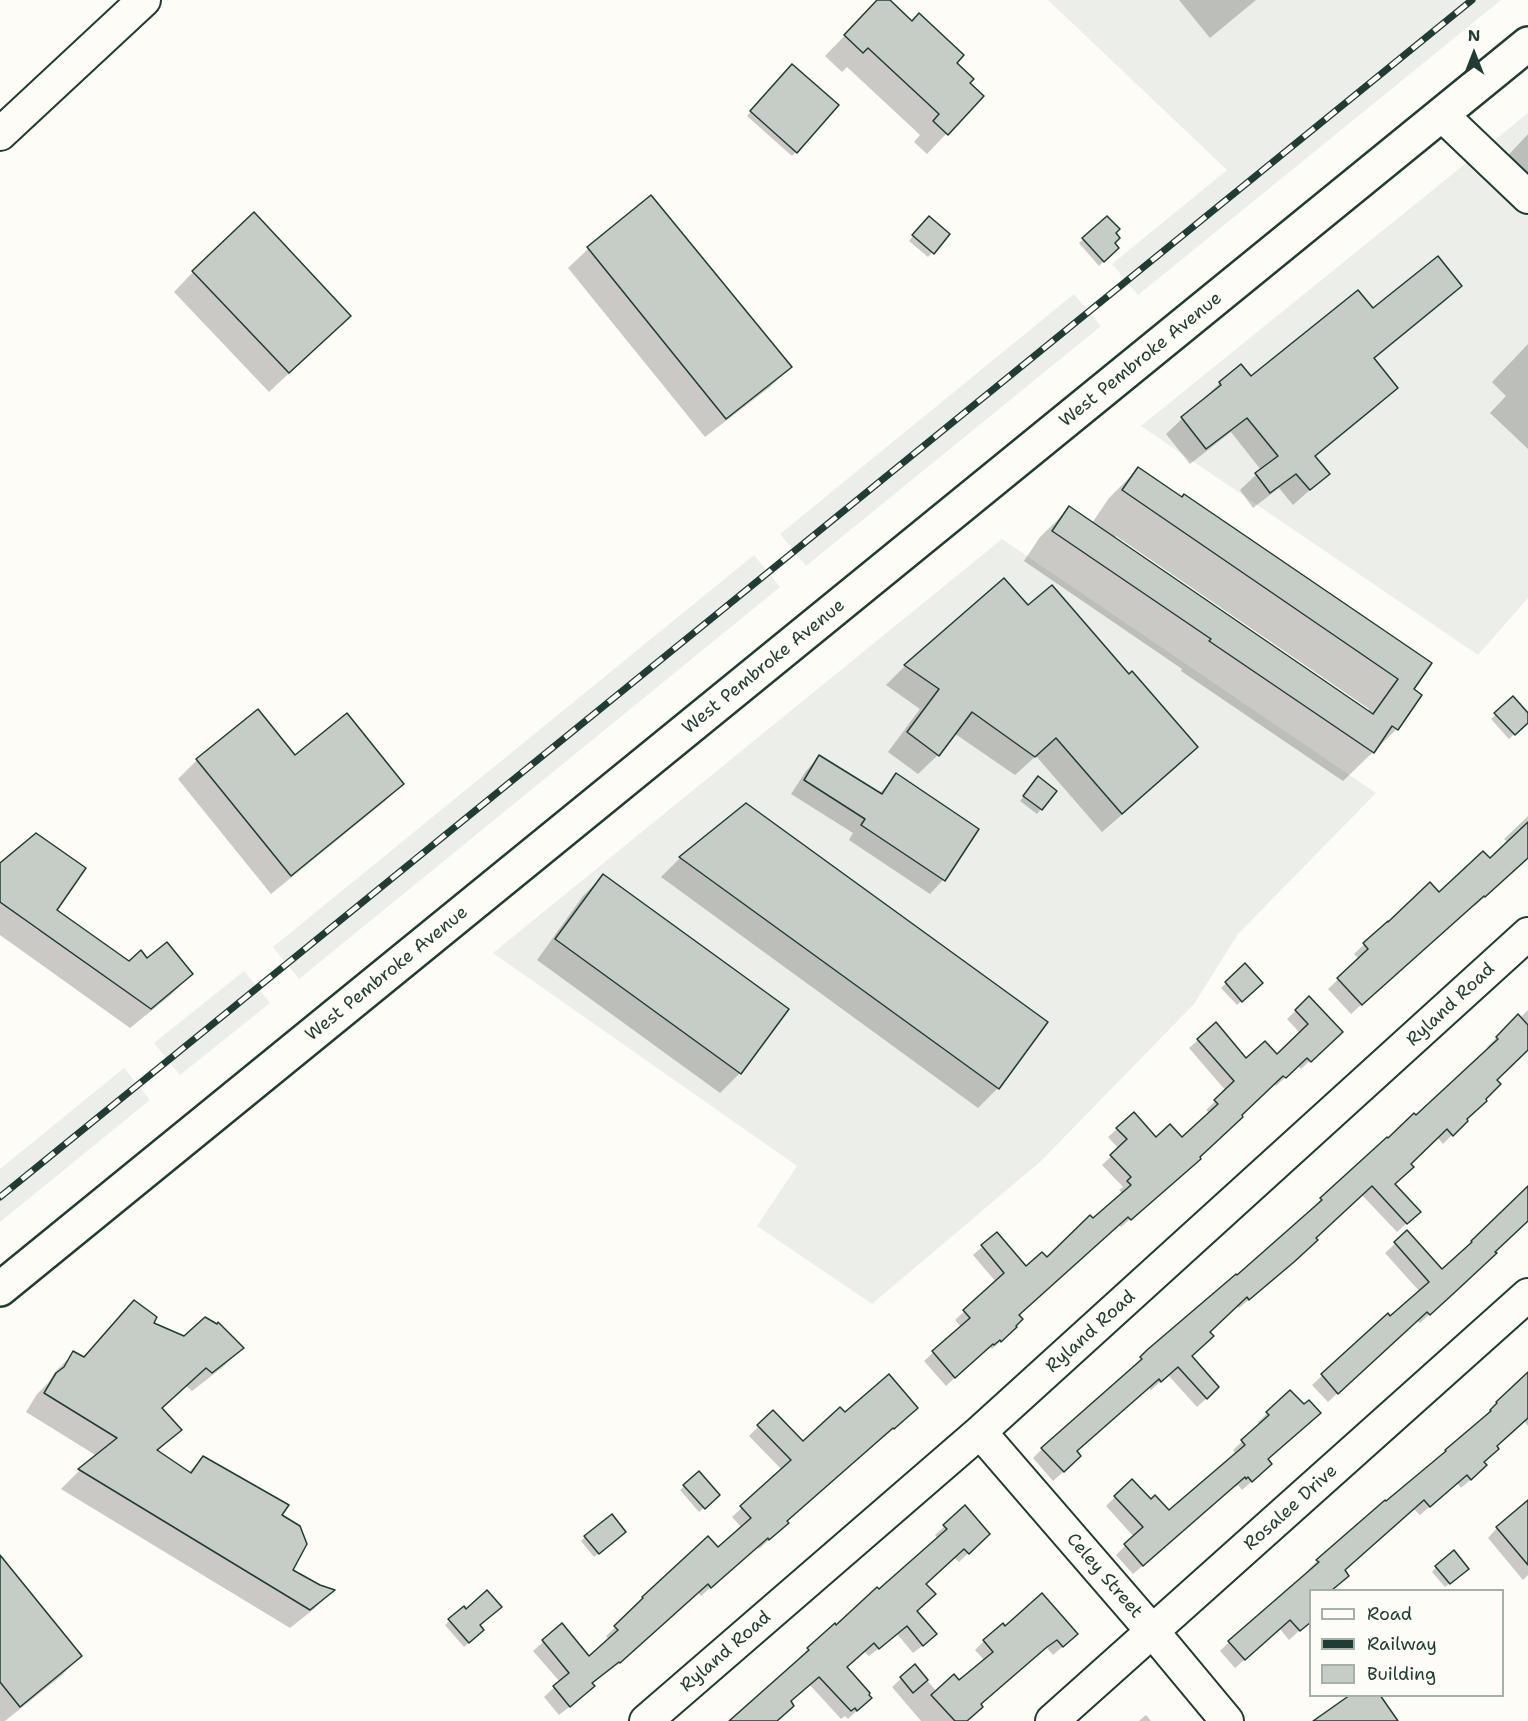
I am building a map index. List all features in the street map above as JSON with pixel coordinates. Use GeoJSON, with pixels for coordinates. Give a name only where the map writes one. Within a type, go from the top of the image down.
{"type":"FeatureCollection","features":[{"type":"Feature","properties":{"kind":"main road","name":"West Pembroke Avenue"},"geometry":{"type":"LineString","coordinates":[[0,1289],[1528,44]]}},
{"type":"Feature","properties":{"kind":"street"},"geometry":{"type":"LineString","coordinates":[[0,134],[144,0]]}},
{"type":"Feature","properties":{"kind":"street"},"geometry":{"type":"LineString","coordinates":[[1442,115],[1528,198]]}},
{"type":"Feature","properties":{"kind":"street","name":"Ryland Road"},"geometry":{"type":"LineString","coordinates":[[646,1721],[980,1432],[1528,934]]}},
{"type":"Feature","properties":{"kind":"street","name":"Rosalee Drive"},"geometry":{"type":"LineString","coordinates":[[1052,1721],[1528,1295]]}},
{"type":"Feature","properties":{"kind":"street","name":"Celey Street"},"geometry":{"type":"LineString","coordinates":[[980,1432],[1227,1721]]}},
{"type":"Feature","properties":{"kind":"shaded area"},"geometry":{"type":"Polygon","coordinates":[[[1048,0],[1501,0],[1138,295],[1112,264],[1227,170],[1048,0]]]}},
{"type":"Feature","properties":{"kind":"shaded area"},"geometry":{"type":"Polygon","coordinates":[[[1528,113],[1528,598],[1478,655],[1141,426],[1528,113]]]}},
{"type":"Feature","properties":{"kind":"shaded area"},"geometry":{"type":"Polygon","coordinates":[[[1074,294],[1101,326],[806,566],[780,534],[1074,294]]]}},
{"type":"Feature","properties":{"kind":"shaded area"},"geometry":{"type":"Polygon","coordinates":[[[1002,539],[1376,793],[1238,934],[1194,1004],[1041,1161],[872,1304],[757,1226],[797,1166],[493,953],[1002,539]]]}},
{"type":"Feature","properties":{"kind":"shaded area"},"geometry":{"type":"Polygon","coordinates":[[[754,555],[780,587],[299,979],[273,947],[754,555]]]}},
{"type":"Feature","properties":{"kind":"shaded area"},"geometry":{"type":"Polygon","coordinates":[[[244,971],[270,1003],[180,1075],[154,1043],[244,971]]]}},
{"type":"Feature","properties":{"kind":"shaded area"},"geometry":{"type":"Polygon","coordinates":[[[124,1068],[150,1100],[0,1222],[0,1169],[124,1068]]]}},
{"type":"Feature","properties":{"kind":"building"},"geometry":{"type":"Polygon","coordinates":[[[877,0],[890,0],[912,21],[919,13],[964,55],[957,63],[974,79],[970,83],[984,96],[948,135],[933,121],[939,114],[868,48],[863,53],[844,35],[877,0]]]}},
{"type":"Feature","properties":{"kind":"building"},"geometry":{"type":"Polygon","coordinates":[[[792,64],[839,105],[797,153],[750,111],[792,64]]]}},
{"type":"Feature","properties":{"kind":"building"},"geometry":{"type":"Polygon","coordinates":[[[651,195],[792,367],[726,419],[587,247],[651,195]]]}},
{"type":"Feature","properties":{"kind":"building"},"geometry":{"type":"Polygon","coordinates":[[[254,212],[351,316],[289,373],[192,271],[254,212]]]}},
{"type":"Feature","properties":{"kind":"building"},"geometry":{"type":"Polygon","coordinates":[[[929,216],[950,234],[934,254],[912,235],[929,216]]]}},
{"type":"Feature","properties":{"kind":"building"},"geometry":{"type":"Polygon","coordinates":[[[1107,216],[1120,229],[1116,233],[1120,238],[1115,243],[1119,248],[1104,262],[1082,238],[1107,216]]]}},
{"type":"Feature","properties":{"kind":"building"},"geometry":{"type":"Polygon","coordinates":[[[1438,256],[1462,286],[1374,358],[1398,388],[1315,456],[1330,474],[1310,490],[1296,474],[1270,493],[1255,473],[1278,456],[1247,418],[1206,449],[1181,417],[1221,385],[1219,382],[1241,364],[1251,376],[1358,290],[1373,308],[1438,256]]]}},
{"type":"Feature","properties":{"kind":"building"},"geometry":{"type":"Polygon","coordinates":[[[1138,467],[1182,497],[1184,494],[1432,663],[1414,689],[1422,695],[1398,730],[1392,726],[1374,753],[1052,531],[1069,506],[1373,714],[1398,679],[1122,490],[1138,467]]]}},
{"type":"Feature","properties":{"kind":"building"},"geometry":{"type":"Polygon","coordinates":[[[1004,578],[1028,605],[1052,585],[1129,674],[1132,671],[1198,747],[1122,814],[1056,738],[1035,757],[972,712],[939,756],[907,732],[939,689],[904,665],[1004,578]]]}},
{"type":"Feature","properties":{"kind":"building"},"geometry":{"type":"Polygon","coordinates":[[[1513,696],[1528,713],[1528,723],[1515,735],[1494,713],[1513,696]]]}},
{"type":"Feature","properties":{"kind":"building"},"geometry":{"type":"Polygon","coordinates":[[[258,709],[295,755],[347,713],[404,784],[291,876],[196,759],[258,709]]]}},
{"type":"Feature","properties":{"kind":"building"},"geometry":{"type":"Polygon","coordinates":[[[819,755],[882,794],[896,773],[979,829],[945,881],[861,825],[865,819],[804,780],[819,755]]]}},
{"type":"Feature","properties":{"kind":"building"},"geometry":{"type":"Polygon","coordinates":[[[1038,776],[1057,791],[1042,810],[1023,796],[1038,776]]]}},
{"type":"Feature","properties":{"kind":"building"},"geometry":{"type":"Polygon","coordinates":[[[746,803],[1048,1022],[999,1089],[679,857],[746,803]]]}},
{"type":"Feature","properties":{"kind":"building"},"geometry":{"type":"Polygon","coordinates":[[[1528,822],[1528,858],[1362,1005],[1337,978],[1368,949],[1363,943],[1430,882],[1439,892],[1483,851],[1490,858],[1528,822]]]}},
{"type":"Feature","properties":{"kind":"building"},"geometry":{"type":"Polygon","coordinates":[[[36,833],[86,868],[57,910],[129,961],[141,950],[147,958],[167,942],[193,974],[151,1009],[0,902],[0,863],[36,833]]]}},
{"type":"Feature","properties":{"kind":"building"},"geometry":{"type":"Polygon","coordinates":[[[603,874],[789,1009],[741,1074],[555,939],[603,874]]]}},
{"type":"Feature","properties":{"kind":"building"},"geometry":{"type":"Polygon","coordinates":[[[1245,963],[1263,983],[1242,1002],[1225,982],[1245,963]]]}},
{"type":"Feature","properties":{"kind":"building"},"geometry":{"type":"Polygon","coordinates":[[[1309,996],[1343,1032],[1311,1062],[1307,1058],[1286,1078],[1283,1076],[1200,1157],[1201,1159],[1131,1220],[1128,1217],[1019,1315],[1023,1319],[1001,1342],[1000,1340],[993,1344],[955,1378],[932,1351],[970,1318],[963,1310],[1004,1273],[981,1245],[997,1232],[1026,1266],[1042,1252],[1047,1257],[1090,1215],[1093,1218],[1131,1185],[1127,1181],[1131,1177],[1110,1155],[1127,1139],[1116,1128],[1134,1112],[1156,1137],[1170,1124],[1182,1137],[1218,1104],[1214,1100],[1234,1081],[1197,1039],[1216,1022],[1246,1058],[1265,1041],[1277,1054],[1308,1024],[1295,1010],[1309,996]]]}},
{"type":"Feature","properties":{"kind":"building"},"geometry":{"type":"Polygon","coordinates":[[[1518,1014],[1528,1025],[1528,1050],[1497,1080],[1501,1084],[1486,1099],[1487,1101],[1467,1119],[1468,1121],[1453,1136],[1447,1129],[1411,1164],[1414,1167],[1395,1184],[1421,1212],[1407,1224],[1372,1186],[1316,1238],[1318,1240],[1294,1262],[1249,1300],[1247,1297],[1210,1332],[1214,1336],[1192,1356],[1219,1387],[1207,1399],[1178,1367],[1161,1382],[1159,1379],[1077,1451],[1081,1456],[1064,1472],[1041,1448],[1142,1359],[1140,1357],[1147,1350],[1322,1200],[1320,1198],[1414,1113],[1416,1115],[1498,1039],[1496,1037],[1518,1014]]]}},
{"type":"Feature","properties":{"kind":"building"},"geometry":{"type":"Polygon","coordinates":[[[1528,1186],[1528,1221],[1430,1315],[1427,1312],[1338,1394],[1321,1374],[1388,1313],[1390,1316],[1429,1282],[1394,1242],[1407,1230],[1442,1269],[1528,1186]]]}},
{"type":"Feature","properties":{"kind":"building"},"geometry":{"type":"Polygon","coordinates":[[[134,1300],[157,1317],[154,1323],[184,1336],[205,1317],[217,1324],[218,1322],[244,1348],[212,1373],[206,1368],[162,1408],[182,1430],[157,1450],[191,1473],[203,1456],[289,1505],[282,1515],[300,1526],[307,1544],[293,1570],[320,1585],[335,1590],[310,1610],[78,1469],[117,1438],[44,1393],[73,1351],[84,1357],[134,1300]]]}},
{"type":"Feature","properties":{"kind":"building"},"geometry":{"type":"Polygon","coordinates":[[[1528,1372],[1528,1418],[1497,1446],[1499,1449],[1484,1462],[1487,1465],[1471,1480],[1467,1475],[1430,1507],[1424,1500],[1345,1570],[1349,1576],[1333,1589],[1309,1589],[1309,1624],[1300,1631],[1290,1620],[1245,1660],[1228,1641],[1319,1562],[1316,1560],[1491,1411],[1496,1402],[1528,1372]]]}},
{"type":"Feature","properties":{"kind":"building"},"geometry":{"type":"Polygon","coordinates":[[[889,1374],[918,1408],[787,1521],[789,1523],[769,1540],[768,1538],[711,1588],[708,1584],[620,1663],[592,1683],[595,1686],[570,1707],[553,1686],[569,1673],[542,1640],[562,1623],[589,1656],[618,1630],[614,1626],[642,1597],[708,1536],[718,1547],[751,1518],[740,1506],[791,1460],[757,1425],[773,1410],[803,1441],[840,1407],[845,1412],[889,1374]]]}},
{"type":"Feature","properties":{"kind":"building"},"geometry":{"type":"Polygon","coordinates":[[[1290,1390],[1304,1404],[1309,1400],[1321,1413],[1268,1459],[1272,1464],[1252,1482],[1245,1477],[1143,1566],[1124,1544],[1143,1527],[1114,1496],[1132,1479],[1151,1499],[1155,1495],[1169,1510],[1245,1445],[1241,1440],[1269,1415],[1266,1412],[1290,1390]]]}},
{"type":"Feature","properties":{"kind":"building"},"geometry":{"type":"Polygon","coordinates":[[[699,1471],[720,1495],[705,1509],[683,1485],[699,1471]]]}},
{"type":"Feature","properties":{"kind":"building"},"geometry":{"type":"Polygon","coordinates":[[[1528,1500],[1528,1565],[1496,1527],[1528,1500]]]}},
{"type":"Feature","properties":{"kind":"building"},"geometry":{"type":"Polygon","coordinates":[[[965,1505],[990,1534],[969,1554],[964,1549],[926,1584],[936,1594],[917,1611],[937,1634],[923,1646],[907,1626],[879,1649],[874,1643],[847,1667],[872,1698],[857,1711],[855,1708],[851,1711],[819,1677],[791,1701],[794,1706],[777,1721],[729,1721],[809,1650],[807,1648],[835,1623],[836,1625],[877,1587],[879,1589],[947,1529],[943,1525],[965,1505]]]}},
{"type":"Feature","properties":{"kind":"building"},"geometry":{"type":"Polygon","coordinates":[[[612,1514],[626,1532],[599,1554],[584,1536],[612,1514]]]}},
{"type":"Feature","properties":{"kind":"building"},"geometry":{"type":"Polygon","coordinates":[[[1454,1550],[1469,1569],[1450,1584],[1435,1566],[1454,1550]]]}},
{"type":"Feature","properties":{"kind":"building"},"geometry":{"type":"Polygon","coordinates":[[[0,1555],[82,1656],[20,1707],[0,1682],[0,1555]]]}},
{"type":"Feature","properties":{"kind":"building"},"geometry":{"type":"Polygon","coordinates":[[[487,1590],[502,1607],[480,1625],[484,1630],[469,1643],[448,1619],[464,1606],[466,1609],[487,1590]]]}},
{"type":"Feature","properties":{"kind":"building"},"geometry":{"type":"Polygon","coordinates":[[[1042,1593],[1078,1634],[1063,1647],[1057,1640],[1047,1647],[981,1704],[983,1707],[967,1721],[955,1721],[931,1695],[954,1674],[959,1680],[993,1652],[983,1640],[1003,1623],[1005,1626],[1042,1593]]]}},
{"type":"Feature","properties":{"kind":"building"},"geometry":{"type":"Polygon","coordinates":[[[915,1664],[928,1680],[913,1693],[900,1677],[915,1664]]]}},
{"type":"Feature","properties":{"kind":"building"},"geometry":{"type":"Polygon","coordinates":[[[1347,1697],[1381,1697],[1398,1721],[1313,1721],[1347,1697]]]}},
{"type":"Feature","properties":{"kind":"railway"},"geometry":{"type":"LineString","coordinates":[[0,1197],[1472,0]]}}]}
